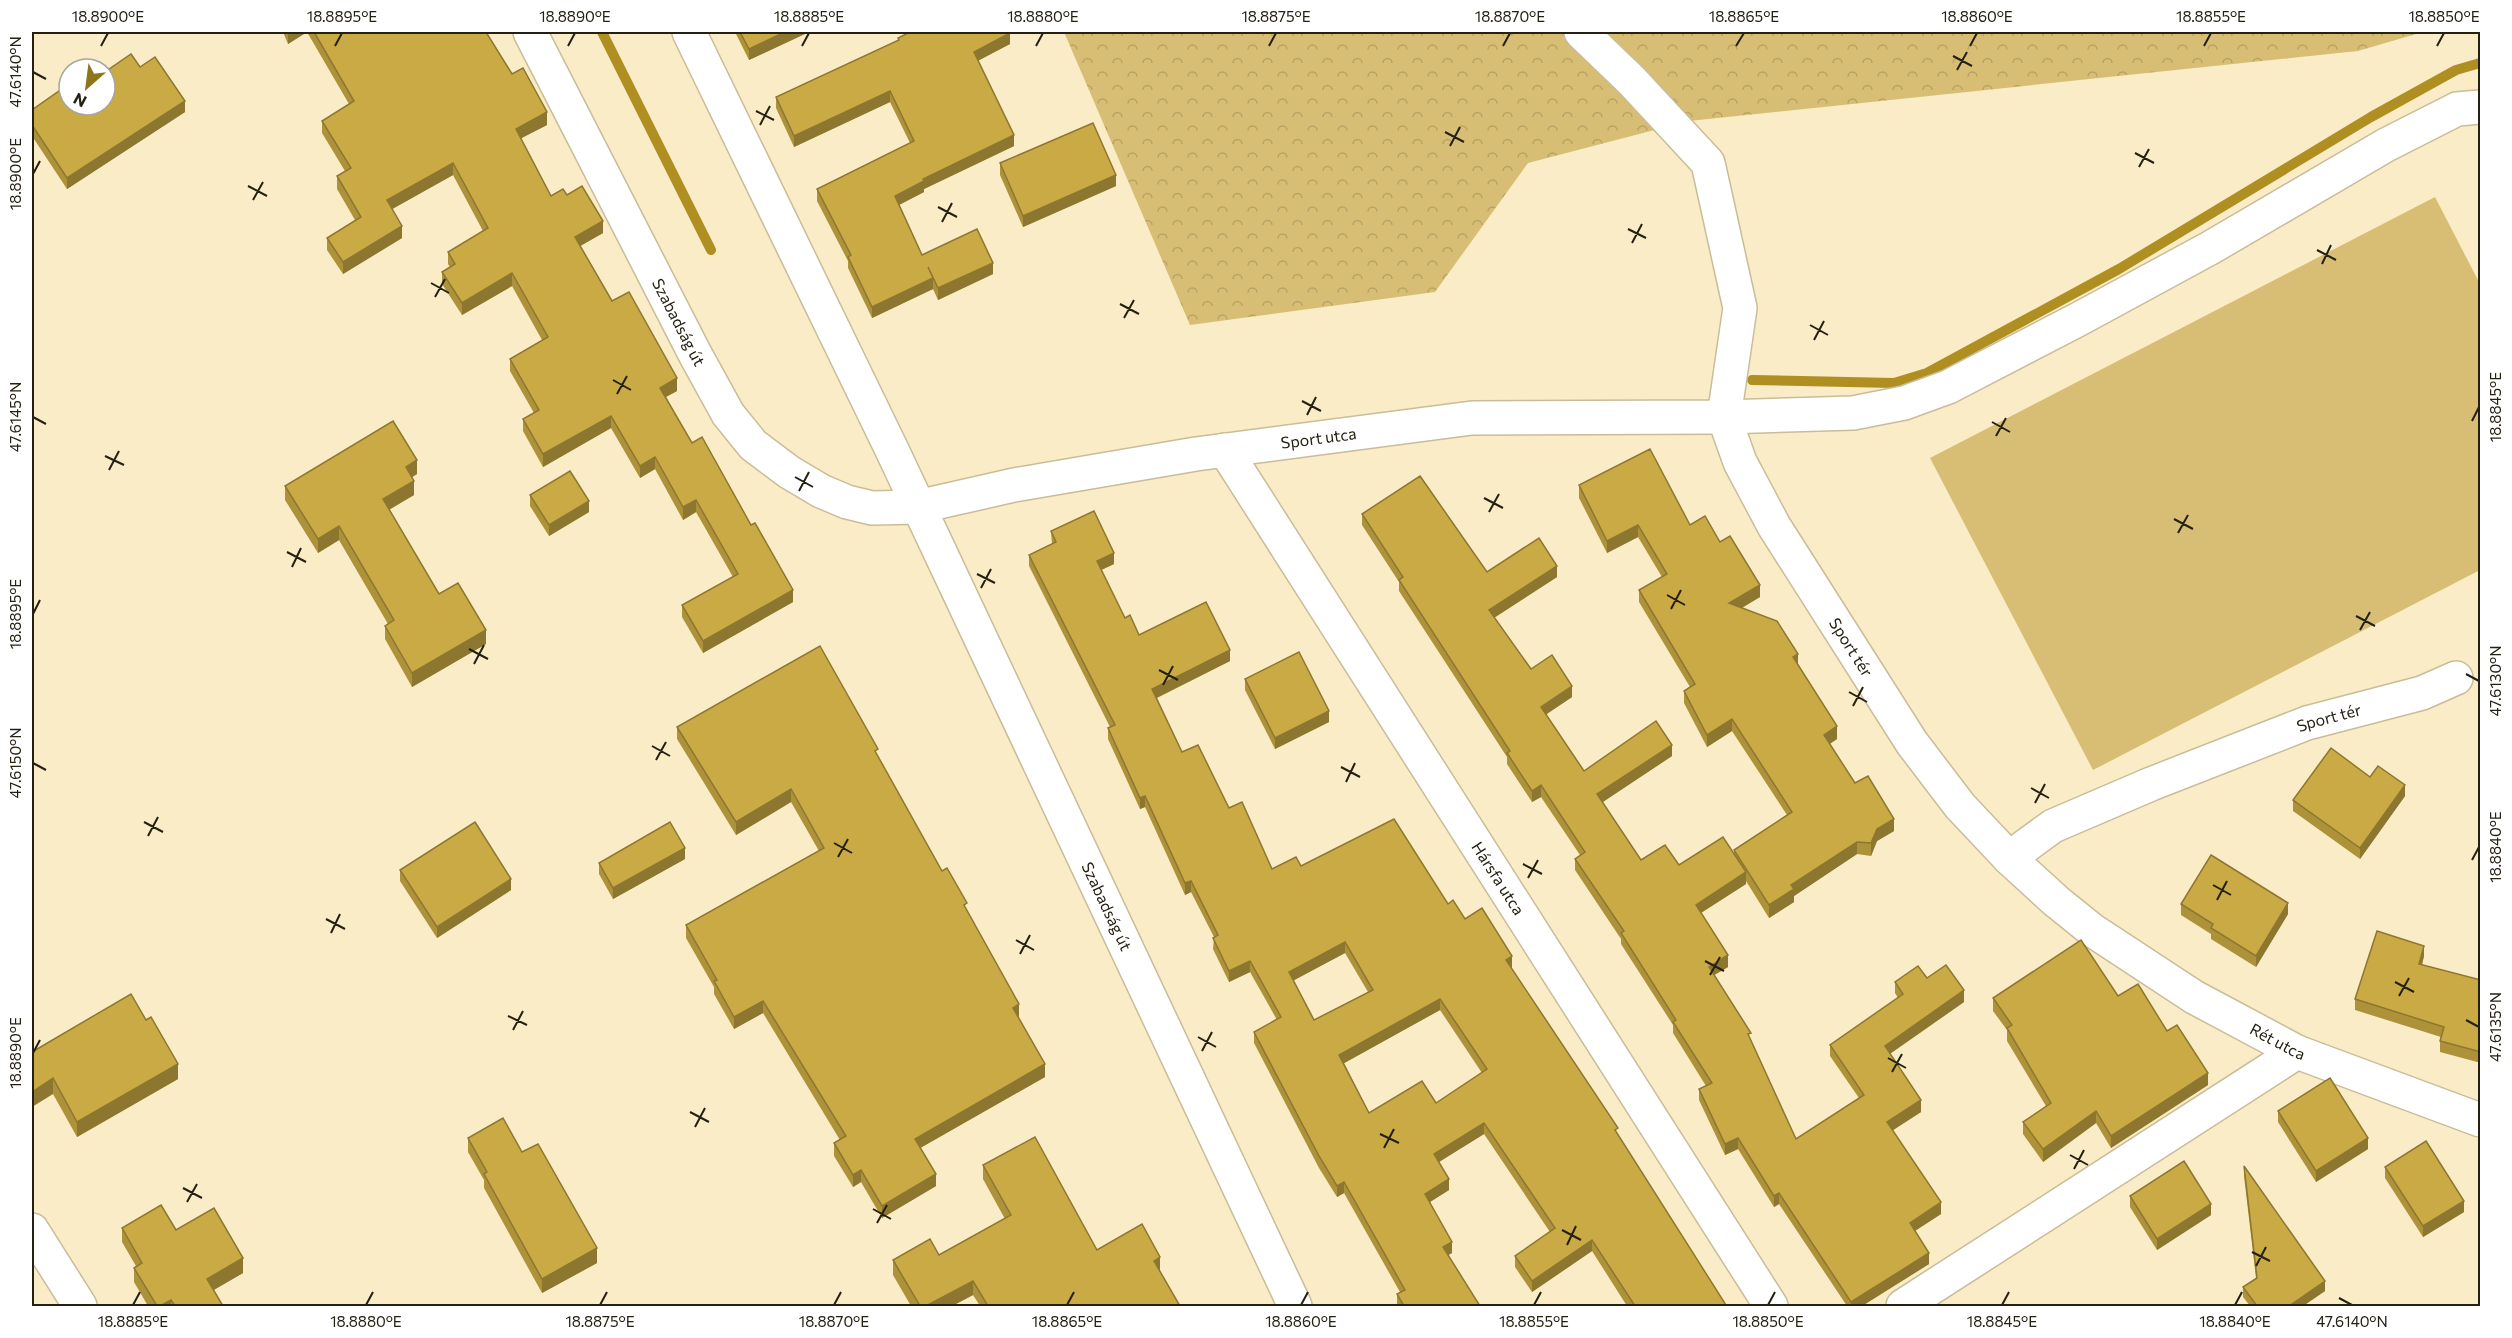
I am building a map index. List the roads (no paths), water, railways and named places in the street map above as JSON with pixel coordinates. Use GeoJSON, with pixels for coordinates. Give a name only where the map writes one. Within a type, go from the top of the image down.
{"type":"FeatureCollection","features":[{"type":"Feature","properties":{"kind":"street","name":"Szabadság út"},"geometry":{"type":"LineString","coordinates":[[530,32],[695,354],[728,414],[753,445],[789,472],[821,491],[847,502],[872,508],[917,507]]}},
{"type":"Feature","properties":{"kind":"street","name":"Szabadság út"},"geometry":{"type":"LineString","coordinates":[[689,32],[892,450],[1295,1306]]}},
{"type":"Feature","properties":{"kind":"street"},"geometry":{"type":"LineString","coordinates":[[1581,32],[1632,81],[1708,163],[1740,308],[1724,417]]}},
{"type":"Feature","properties":{"kind":"street","name":"Sport utca"},"geometry":{"type":"LineString","coordinates":[[917,507],[1014,485],[1225,450],[1472,418],[1724,417],[1853,413],[1904,403],[1948,387],[2210,248],[2386,145],[2457,109],[2481,107]]}},
{"type":"Feature","properties":{"kind":"street","name":"Sport tér"},"geometry":{"type":"LineString","coordinates":[[1724,417],[1740,462],[1774,526],[1912,743],[1960,806],[2009,858],[2092,930]]}},
{"type":"Feature","properties":{"kind":"street","name":"Hársfa utca"},"geometry":{"type":"LineString","coordinates":[[1225,450],[1771,1306]]}},
{"type":"Feature","properties":{"kind":"street","name":"Sport tér"},"geometry":{"type":"LineString","coordinates":[[2009,858],[2053,826],[2151,783],[2307,723],[2422,693],[2456,678]]}},
{"type":"Feature","properties":{"kind":"street","name":"Rét utca"},"geometry":{"type":"LineString","coordinates":[[2092,930],[2194,997],[2297,1052],[2481,1120]]}},
{"type":"Feature","properties":{"kind":"street"},"geometry":{"type":"LineString","coordinates":[[1903,1306],[2297,1052]]}},
{"type":"Feature","properties":{"kind":"street"},"geometry":{"type":"LineString","coordinates":[[32,1230],[80,1306]]}},
{"type":"Feature","properties":{"kind":"waterway"},"geometry":{"type":"LineString","coordinates":[[602,32],[711,250]]}},
{"type":"Feature","properties":{"kind":"waterway"},"geometry":{"type":"LineString","coordinates":[[1752,380],[1894,383],[1927,373],[2119,269],[2371,117],[2456,70],[2480,63]]}}]}
